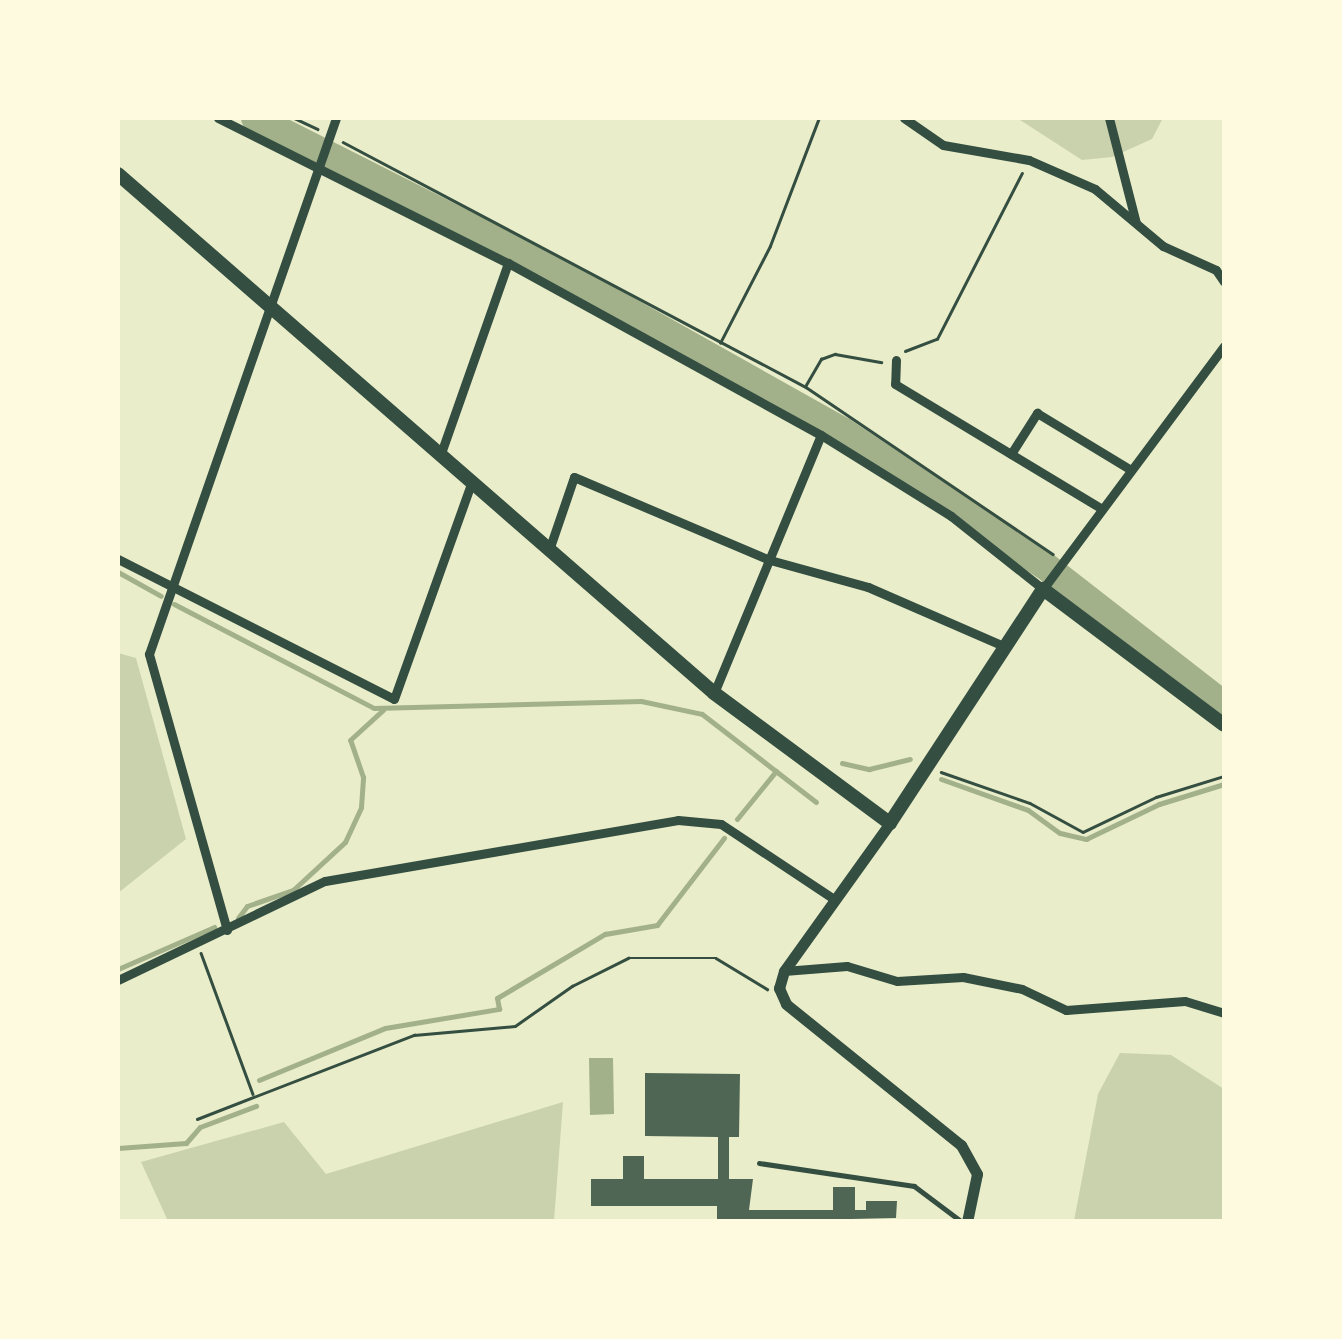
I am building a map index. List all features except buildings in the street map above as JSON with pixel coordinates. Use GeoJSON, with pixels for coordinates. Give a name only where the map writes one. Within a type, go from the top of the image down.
{"type":"FeatureCollection","features":[{"type":"Feature","properties":{"kind":"main road"},"geometry":{"type":"LineString","coordinates":[[118,174],[714,693],[890,822],[1046,585],[1224,725]]}},
{"type":"Feature","properties":{"kind":"street"},"geometry":{"type":"LineString","coordinates":[[218,118],[319,165],[508,263],[821,434],[951,516],[1046,585],[1224,346]]}},
{"type":"Feature","properties":{"kind":"street"},"geometry":{"type":"LineString","coordinates":[[227,930],[149,654],[336,118]]}},
{"type":"Feature","properties":{"kind":"street"},"geometry":{"type":"LineString","coordinates":[[904,118],[943,146],[1029,160],[1095,189],[1164,246],[1216,270],[1224,282]]}},
{"type":"Feature","properties":{"kind":"street"},"geometry":{"type":"LineString","coordinates":[[1109,118],[1137,225]]}},
{"type":"Feature","properties":{"kind":"street"},"geometry":{"type":"LineString","coordinates":[[440,456],[508,263]]}},
{"type":"Feature","properties":{"kind":"street"},"geometry":{"type":"LineString","coordinates":[[896,360],[895,384],[1102,509]]}},
{"type":"Feature","properties":{"kind":"street"},"geometry":{"type":"LineString","coordinates":[[1011,454],[1037,412],[1131,470]]}},
{"type":"Feature","properties":{"kind":"street"},"geometry":{"type":"LineString","coordinates":[[714,693],[821,434]]}},
{"type":"Feature","properties":{"kind":"street"},"geometry":{"type":"LineString","coordinates":[[549,550],[574,477],[770,560],[868,587],[1007,648]]}},
{"type":"Feature","properties":{"kind":"street"},"geometry":{"type":"LineString","coordinates":[[118,559],[394,700],[470,484]]}},
{"type":"Feature","properties":{"kind":"street"},"geometry":{"type":"LineString","coordinates":[[118,980],[198,946],[325,880],[678,820],[721,824],[834,899]]}},
{"type":"Feature","properties":{"kind":"street"},"geometry":{"type":"LineString","coordinates":[[890,822],[784,971],[780,988],[786,1004],[961,1144],[977,1174],[964,1222]]}},
{"type":"Feature","properties":{"kind":"street"},"geometry":{"type":"LineString","coordinates":[[784,971],[847,966],[897,981],[964,977],[1022,990],[1066,1010],[1185,1001],[1224,1013]]}},
{"type":"Feature","properties":{"kind":"lane"},"geometry":{"type":"LineString","coordinates":[[758,1163],[914,1186],[964,1222]]}},
{"type":"Feature","properties":{"kind":"path"},"geometry":{"type":"LineString","coordinates":[[294,118],[806,387],[1062,561]]}},
{"type":"Feature","properties":{"kind":"path"},"geometry":{"type":"LineString","coordinates":[[719,344],[770,246],[819,118]]}},
{"type":"Feature","properties":{"kind":"path"},"geometry":{"type":"LineString","coordinates":[[806,387],[821,359],[835,354],[896,360],[912,344],[937,339],[1029,160]]}},
{"type":"Feature","properties":{"kind":"path"},"geometry":{"type":"LineString","coordinates":[[930,764],[1030,803],[1083,832],[1156,797],[1224,776]]}},
{"type":"Feature","properties":{"kind":"path"},"geometry":{"type":"LineString","coordinates":[[198,946],[252,1094]]}},
{"type":"Feature","properties":{"kind":"path"},"geometry":{"type":"LineString","coordinates":[[198,1119],[252,1094],[414,1035],[515,1026],[572,986],[628,958],[716,958],[763,989],[780,988]]}},
{"type":"Feature","properties":{"kind":"shaded area"},"geometry":{"type":"Polygon","coordinates":[[[1017,118],[1163,118],[1152,139],[1112,157],[1082,160],[1017,118]]]}},
{"type":"Feature","properties":{"kind":"shaded area"},"geometry":{"type":"Polygon","coordinates":[[[118,653],[136,658],[186,839],[118,893],[118,653]]]}},
{"type":"Feature","properties":{"kind":"shaded area"},"geometry":{"type":"Polygon","coordinates":[[[1120,1053],[1171,1055],[1224,1089],[1224,1221],[1074,1221],[1098,1094],[1120,1053]]]}},
{"type":"Feature","properties":{"kind":"shaded area"},"geometry":{"type":"Polygon","coordinates":[[[589,1058],[613,1058],[614,1114],[590,1115],[589,1058]]]}},
{"type":"Feature","properties":{"kind":"shaded area"},"geometry":{"type":"Polygon","coordinates":[[[563,1102],[554,1221],[168,1221],[141,1162],[284,1122],[326,1174],[563,1102]]]}},
{"type":"Feature","properties":{"kind":"waterway"},"geometry":{"type":"LineString","coordinates":[[255,118],[550,267],[842,431],[1044,565],[1224,705]]}},
{"type":"Feature","properties":{"kind":"waterway"},"geometry":{"type":"LineString","coordinates":[[118,572],[161,596]]}},
{"type":"Feature","properties":{"kind":"waterway"},"geometry":{"type":"LineString","coordinates":[[174,604],[374,708],[641,701],[702,714],[816,802]]}},
{"type":"Feature","properties":{"kind":"waterway"},"geometry":{"type":"LineString","coordinates":[[238,918],[247,906],[293,890],[345,842],[361,807],[363,777],[350,740],[383,710]]}},
{"type":"Feature","properties":{"kind":"waterway"},"geometry":{"type":"LineString","coordinates":[[842,763],[869,769],[910,759]]}},
{"type":"Feature","properties":{"kind":"waterway"},"geometry":{"type":"LineString","coordinates":[[737,819],[776,771]]}},
{"type":"Feature","properties":{"kind":"waterway"},"geometry":{"type":"LineString","coordinates":[[941,779],[1028,810],[1060,833],[1086,839],[1159,804],[1224,784]]}},
{"type":"Feature","properties":{"kind":"waterway"},"geometry":{"type":"LineString","coordinates":[[259,1080],[385,1028],[499,1009],[497,998],[605,934],[657,925],[724,838]]}},
{"type":"Feature","properties":{"kind":"waterway"},"geometry":{"type":"LineString","coordinates":[[118,969],[214,927]]}},
{"type":"Feature","properties":{"kind":"waterway"},"geometry":{"type":"LineString","coordinates":[[118,1148],[186,1143],[200,1127],[256,1106]]}}]}
